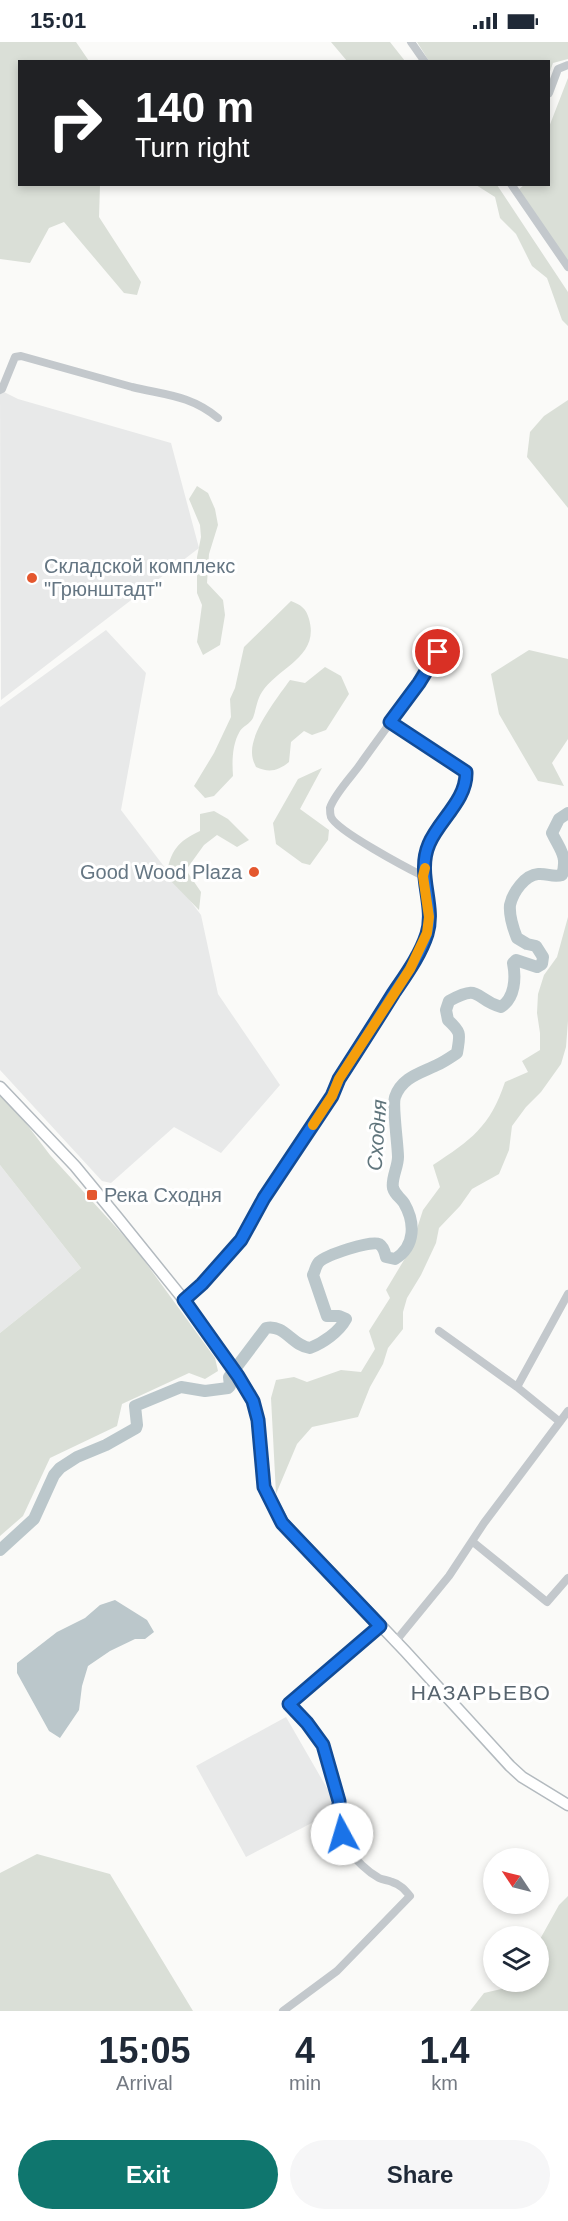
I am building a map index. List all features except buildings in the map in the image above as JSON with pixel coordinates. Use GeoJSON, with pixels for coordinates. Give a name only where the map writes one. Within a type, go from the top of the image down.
{"type":"FeatureCollection","features":[{"type":"Feature","properties":{"kind":"street"},"geometry":{"type":"LineString","coordinates":[[411,42],[424,60]]}},
{"type":"Feature","properties":{"kind":"street"},"geometry":{"type":"LineString","coordinates":[[550,90],[558,69],[568,65]]}},
{"type":"Feature","properties":{"kind":"street"},"geometry":{"type":"LineString","coordinates":[[512,186],[568,267]]}},
{"type":"Feature","properties":{"kind":"street"},"geometry":{"type":"LineString","coordinates":[[0,390],[15,357],[21,356],[133,387],[187,399],[203,406],[218,418]]}},
{"type":"Feature","properties":{"kind":"street"},"geometry":{"type":"LineString","coordinates":[[423,876],[394,862],[332,820],[330,807],[419,683],[438,652]]}},
{"type":"Feature","properties":{"kind":"street"},"geometry":{"type":"LineString","coordinates":[[184,1300],[202,1284],[241,1240],[264,1198],[332,1096],[339,1079],[410,969],[427,933],[429,917],[423,876],[429,844],[459,796],[466,782],[466,772],[390,722]]}},
{"type":"Feature","properties":{"kind":"street"},"geometry":{"type":"LineString","coordinates":[[0,1088],[75,1166],[184,1300],[238,1376],[253,1401],[258,1420],[264,1487],[282,1523],[510,1766],[522,1777],[568,1805]]}},
{"type":"Feature","properties":{"kind":"street"},"geometry":{"type":"LineString","coordinates":[[518,1387],[568,1294]]}},
{"type":"Feature","properties":{"kind":"street"},"geometry":{"type":"LineString","coordinates":[[440,1331],[518,1387],[560,1422]]}},
{"type":"Feature","properties":{"kind":"street"},"geometry":{"type":"LineString","coordinates":[[395,1642],[449,1576],[484,1523],[568,1411]]}},
{"type":"Feature","properties":{"kind":"street"},"geometry":{"type":"LineString","coordinates":[[473,1542],[547,1602],[568,1578]]}},
{"type":"Feature","properties":{"kind":"street"},"geometry":{"type":"LineString","coordinates":[[283,2011],[338,1971],[410,1896],[402,1887],[370,1872],[349,1850],[339,1821],[339,1801],[323,1745],[289,1704],[380,1626]]}},
{"type":"Feature","properties":{"kind":"shaded area"},"geometry":{"type":"Polygon","coordinates":[[[0,42],[76,42],[88,60],[18,60],[18,186],[100,186],[99,217],[141,282],[137,295],[124,293],[64,222],[49,228],[30,263],[0,259],[0,42]]]}},
{"type":"Feature","properties":{"kind":"shaded area"},"geometry":{"type":"Polygon","coordinates":[[[331,42],[390,42],[404,60],[346,60],[331,42]]]}},
{"type":"Feature","properties":{"kind":"shaded area"},"geometry":{"type":"Polygon","coordinates":[[[417,42],[568,42],[568,59],[553,63],[550,71],[550,60],[428,60],[417,42]]]}},
{"type":"Feature","properties":{"kind":"shaded area"},"geometry":{"type":"Polygon","coordinates":[[[568,78],[568,263],[518,190],[523,186],[550,186],[550,124],[568,78]]]}},
{"type":"Feature","properties":{"kind":"shaded area"},"geometry":{"type":"Polygon","coordinates":[[[478,186],[498,186],[568,292],[568,326],[562,320],[547,278],[532,266],[516,234],[500,218],[495,197],[478,186]]]}},
{"type":"Feature","properties":{"kind":"shaded area"},"geometry":{"type":"Polygon","coordinates":[[[0,390],[18,399],[171,443],[199,548],[1,700],[0,390]]]}},
{"type":"Feature","properties":{"kind":"shaded area"},"geometry":{"type":"Polygon","coordinates":[[[568,400],[568,508],[527,457],[530,432],[544,416],[568,400]]]}},
{"type":"Feature","properties":{"kind":"shaded area"},"geometry":{"type":"Polygon","coordinates":[[[197,486],[208,493],[215,509],[218,525],[209,554],[207,583],[223,600],[225,615],[220,645],[203,655],[197,642],[202,605],[197,593],[200,525],[189,499],[197,486]]]}},
{"type":"Feature","properties":{"kind":"shaded area"},"geometry":{"type":"Polygon","coordinates":[[[291,601],[303,607],[308,615],[311,632],[309,643],[296,660],[262,692],[253,718],[237,736],[234,747],[233,776],[214,796],[205,798],[194,786],[214,753],[231,717],[230,699],[235,688],[244,647],[291,601]]]}},
{"type":"Feature","properties":{"kind":"shaded area"},"geometry":{"type":"Polygon","coordinates":[[[106,630],[146,673],[121,810],[201,915],[218,994],[280,1085],[221,1153],[174,1127],[111,1183],[102,1181],[0,1070],[0,707],[106,630]]]}},
{"type":"Feature","properties":{"kind":"shaded area"},"geometry":{"type":"Polygon","coordinates":[[[529,650],[568,659],[568,739],[552,763],[564,786],[538,781],[499,714],[491,674],[529,650]]]}},
{"type":"Feature","properties":{"kind":"shaded area"},"geometry":{"type":"Polygon","coordinates":[[[325,667],[341,676],[349,694],[326,730],[312,735],[304,731],[291,742],[289,762],[281,767],[265,770],[256,767],[252,757],[253,744],[260,725],[272,705],[290,680],[305,683],[325,667]]]}},
{"type":"Feature","properties":{"kind":"shaded area"},"geometry":{"type":"Polygon","coordinates":[[[322,768],[300,809],[329,830],[328,840],[310,865],[302,863],[276,844],[273,823],[298,779],[322,768]]]}},
{"type":"Feature","properties":{"kind":"shaded area"},"geometry":{"type":"Polygon","coordinates":[[[214,811],[228,819],[249,840],[237,847],[217,835],[204,845],[186,870],[201,892],[199,910],[166,876],[176,848],[200,831],[200,814],[214,811]]]}},
{"type":"Feature","properties":{"kind":"shaded area"},"geometry":{"type":"Polygon","coordinates":[[[568,917],[568,1021],[566,1047],[561,1064],[512,1126],[509,1150],[499,1174],[472,1189],[460,1206],[439,1228],[436,1243],[407,1298],[403,1312],[403,1329],[388,1348],[358,1417],[312,1427],[297,1444],[276,1494],[271,1398],[276,1380],[294,1377],[307,1382],[341,1370],[361,1372],[375,1349],[369,1331],[390,1298],[386,1290],[410,1250],[423,1210],[440,1187],[433,1165],[478,1131],[493,1110],[505,1082],[528,1072],[522,1061],[540,1050],[538,994],[544,975],[557,957],[568,917]]]}},
{"type":"Feature","properties":{"kind":"shaded area"},"geometry":{"type":"Polygon","coordinates":[[[0,1095],[25,1122],[50,1155],[135,1248],[215,1358],[218,1371],[205,1379],[189,1373],[122,1404],[117,1426],[50,1458],[23,1516],[0,1536],[0,1333],[81,1268],[0,1165],[0,1095]]]}},
{"type":"Feature","properties":{"kind":"shaded area"},"geometry":{"type":"Polygon","coordinates":[[[0,1165],[81,1268],[0,1333],[0,1165]]]}},
{"type":"Feature","properties":{"kind":"shaded area"},"geometry":{"type":"Polygon","coordinates":[[[115,1600],[147,1620],[154,1632],[145,1639],[135,1639],[110,1651],[88,1666],[82,1686],[79,1710],[60,1738],[49,1731],[17,1673],[17,1663],[57,1632],[85,1618],[100,1605],[115,1600]]]}},
{"type":"Feature","properties":{"kind":"shaded area"},"geometry":{"type":"Polygon","coordinates":[[[286,1717],[339,1809],[246,1857],[196,1766],[286,1717]]]}},
{"type":"Feature","properties":{"kind":"shaded area"},"geometry":{"type":"Polygon","coordinates":[[[37,1854],[110,1874],[193,2011],[0,2011],[0,1873],[37,1854]]]}},
{"type":"Feature","properties":{"kind":"shaded area"},"geometry":{"type":"Polygon","coordinates":[[[568,1896],[568,2011],[470,2011],[484,1993],[549,1992],[547,1926],[559,1905],[568,1896]]]}},
{"type":"Feature","properties":{"kind":"waterway","name":"Сходня"},"geometry":{"type":"LineString","coordinates":[[0,1550],[34,1519],[54,1475],[60,1468],[77,1457],[106,1445],[136,1428],[135,1406],[181,1387],[205,1391],[228,1388],[230,1386],[229,1377],[266,1328],[278,1329],[298,1343],[310,1348],[335,1333],[346,1319],[339,1316],[327,1316],[313,1275],[316,1266],[323,1259],[358,1246],[374,1243],[383,1248],[386,1257],[395,1259],[402,1254],[410,1241],[412,1226],[408,1210],[396,1194],[393,1184],[398,1157],[395,1097],[407,1080],[457,1053],[459,1034],[448,1020],[446,1010],[449,1001],[467,993],[473,993],[501,1007],[512,993],[513,963],[516,960],[537,967],[542,964],[543,957],[536,946],[517,938],[510,905],[517,890],[529,877],[538,874],[562,875],[564,858],[552,833],[559,819],[568,813]]}},
{"type":"Feature","properties":{"kind":"slow traffic"},"geometry":{"type":"LineString","coordinates":[[313,1125],[421,948],[427,933],[429,917],[423,876],[425,868]]}},
{"type":"Feature","properties":{"kind":"place","name":"Складской комплекс \"Грюнштадт\""},"geometry":{"type":"Point","coordinates":[32,578]}},
{"type":"Feature","properties":{"kind":"place","name":"Good Wood Plaza"},"geometry":{"type":"Point","coordinates":[254,872]}},
{"type":"Feature","properties":{"kind":"place","name":"Река Сходня"},"geometry":{"type":"Point","coordinates":[92,1195]}},
{"type":"Feature","properties":{"kind":"district","name":"НАЗАРЬЕВО"},"geometry":{"type":"Point","coordinates":[481,1693]}},
{"type":"Feature","properties":{"kind":"route"},"geometry":{"type":"LineString","coordinates":[[342,1834],[339,1821],[339,1801],[323,1745],[289,1704],[380,1626],[282,1523],[272,1507],[264,1487],[258,1420],[253,1401],[184,1300],[202,1284],[241,1240],[264,1198],[332,1096],[339,1079],[410,969],[427,933],[429,917],[423,876],[429,844],[466,782],[466,772],[390,722],[419,683],[438,652]]}}]}
